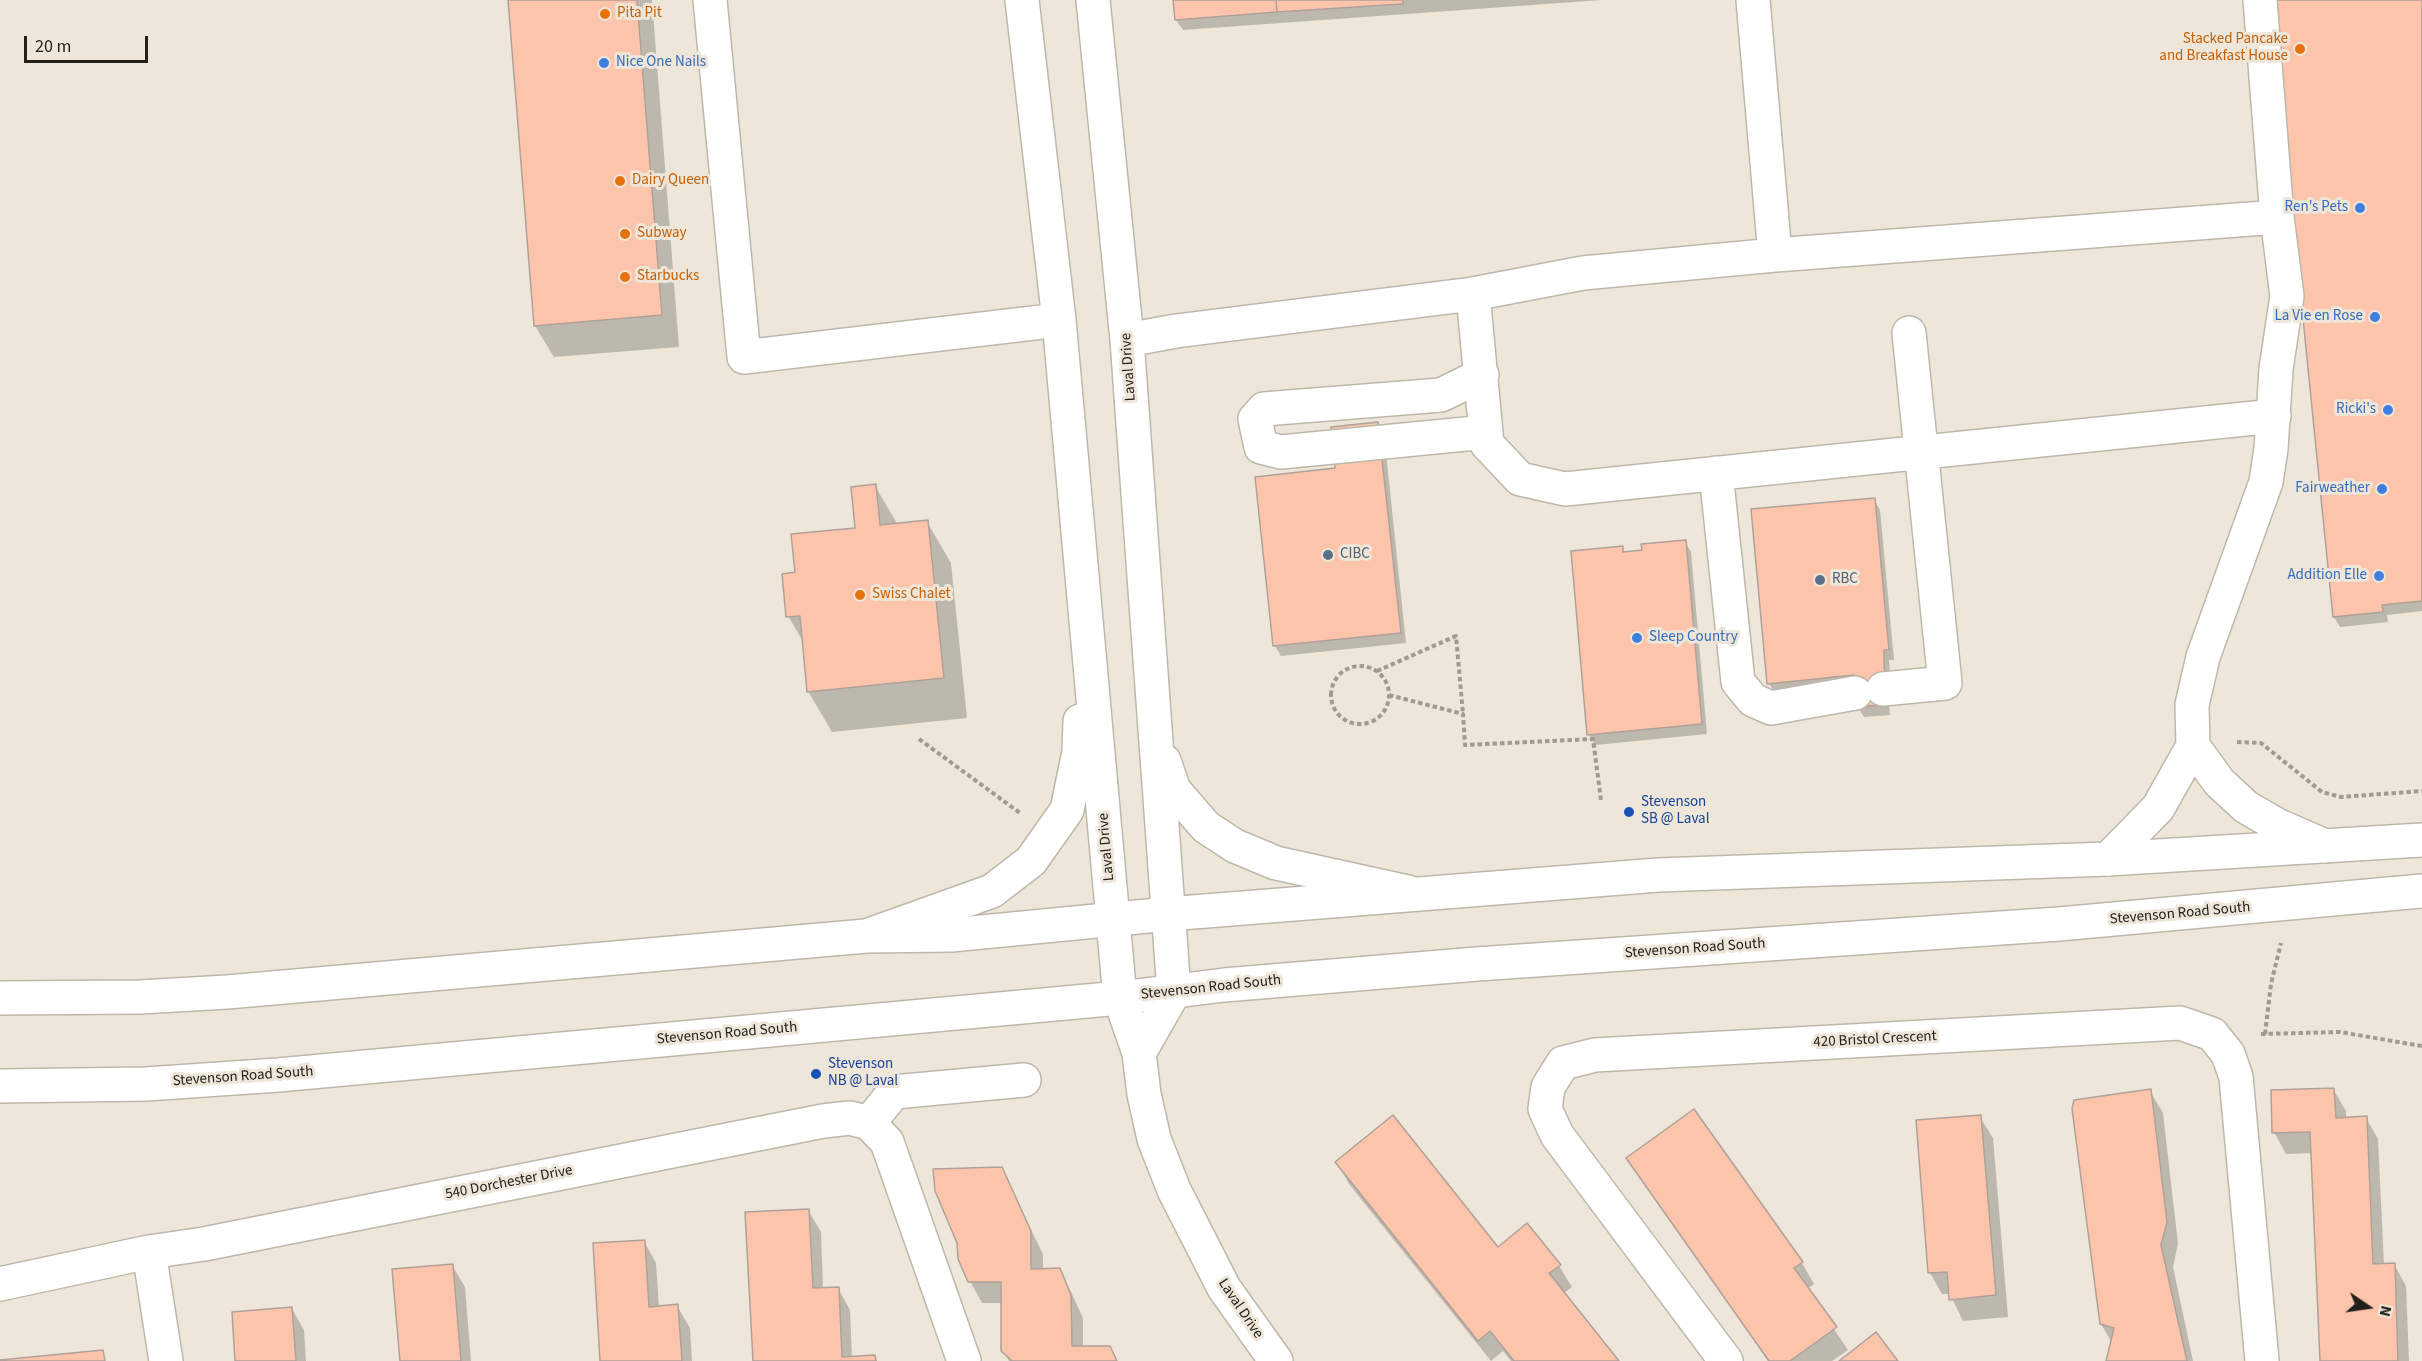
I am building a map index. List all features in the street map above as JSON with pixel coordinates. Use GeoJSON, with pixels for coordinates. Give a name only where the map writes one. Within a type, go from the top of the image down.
{"type":"FeatureCollection","features":[{"type":"Feature","properties":{"kind":"main road"},"geometry":{"type":"LineString","coordinates":[[710,0],[744,357],[1059,320]]}},
{"type":"Feature","properties":{"kind":"main road","name":"Laval Drive"},"geometry":{"type":"LineString","coordinates":[[1022,0],[1059,320],[1120,998],[1139,1053],[1144,1094],[1154,1139],[1173,1190],[1224,1288],[1276,1361]]}},
{"type":"Feature","properties":{"kind":"main road","name":"Laval Drive"},"geometry":{"type":"LineString","coordinates":[[1094,0],[1127,340],[1174,992]]}},
{"type":"Feature","properties":{"kind":"main road"},"geometry":{"type":"LineString","coordinates":[[1753,0],[1775,255]]}},
{"type":"Feature","properties":{"kind":"main road"},"geometry":{"type":"LineString","coordinates":[[2108,859],[2158,808],[2193,746],[2192,705],[2202,657],[2266,482],[2274,416],[2276,369],[2287,297],[2277,217],[2260,0]]}},
{"type":"Feature","properties":{"kind":"main road"},"geometry":{"type":"LineString","coordinates":[[1127,340],[1176,331],[1473,294],[1583,273],[1775,255],[2277,217]]}},
{"type":"Feature","properties":{"kind":"main road"},"geometry":{"type":"LineString","coordinates":[[1473,294],[1487,444],[1520,479],[1565,489],[2274,416]]}},
{"type":"Feature","properties":{"kind":"main road"},"geometry":{"type":"LineString","coordinates":[[1716,473],[1738,682],[1753,700],[1771,708],[1869,691],[1945,683],[1909,333]]}},
{"type":"Feature","properties":{"kind":"main road"},"geometry":{"type":"LineString","coordinates":[[1482,375],[1441,395],[1264,409],[1255,419],[1261,447],[1281,452],[1486,432]]}},
{"type":"Feature","properties":{"kind":"main road","name":"Laval Drive"},"geometry":{"type":"LineString","coordinates":[[866,936],[992,891],[1031,861],[1066,810],[1079,752],[1085,603]]}},
{"type":"Feature","properties":{"kind":"main road","name":"Laval Drive"},"geometry":{"type":"LineString","coordinates":[[1156,735],[1174,790],[1206,827],[1235,846],[1276,863],[1418,894]]}},
{"type":"Feature","properties":{"kind":"main road"},"geometry":{"type":"LineString","coordinates":[[2193,746],[2218,782],[2246,807],[2278,826],[2325,846]]}},
{"type":"Feature","properties":{"kind":"main road"},"geometry":{"type":"LineString","coordinates":[[0,998],[118,997],[227,992],[866,936],[951,935],[1168,914],[1658,875],[2108,859],[2422,840]]}},
{"type":"Feature","properties":{"kind":"main road","name":"Stevenson Road South"},"geometry":{"type":"LineString","coordinates":[[0,1086],[146,1084],[278,1075],[1465,964],[2059,924],[2422,891]]}},
{"type":"Feature","properties":{"kind":"main road"},"geometry":{"type":"LineString","coordinates":[[1139,1053],[1174,992]]}},
{"type":"Feature","properties":{"kind":"main road","name":"420 Bristol Crescent"},"geometry":{"type":"LineString","coordinates":[[1726,1361],[1557,1135],[1545,1109],[1548,1087],[1563,1063],[1595,1055],[2180,1023],[2212,1034]]}},
{"type":"Feature","properties":{"kind":"main road"},"geometry":{"type":"LineString","coordinates":[[2212,1034],[2228,1054],[2236,1077],[2262,1361]]}},
{"type":"Feature","properties":{"kind":"main road"},"geometry":{"type":"LineString","coordinates":[[964,1361],[887,1142],[869,1122],[894,1092],[1024,1080]]}},
{"type":"Feature","properties":{"kind":"main road","name":"540 Dorchester Drive"},"geometry":{"type":"LineString","coordinates":[[0,1284],[149,1252],[216,1242],[823,1120],[850,1118],[869,1122]]}},
{"type":"Feature","properties":{"kind":"main road"},"geometry":{"type":"LineString","coordinates":[[149,1252],[166,1361]]}},
{"type":"Feature","properties":{"kind":"path"},"geometry":{"type":"LineString","coordinates":[[1377,671],[1456,636],[1465,745],[1593,739],[1601,800]]}},
{"type":"Feature","properties":{"kind":"path"},"geometry":{"type":"LineString","coordinates":[[1359,666],[1377,671],[1388,686],[1389,695],[1382,713],[1366,723],[1347,720],[1334,707],[1332,688],[1342,672],[1359,666]]}},
{"type":"Feature","properties":{"kind":"path"},"geometry":{"type":"LineString","coordinates":[[1389,695],[1463,714]]}},
{"type":"Feature","properties":{"kind":"path"},"geometry":{"type":"LineString","coordinates":[[919,739],[1022,815]]}},
{"type":"Feature","properties":{"kind":"path"},"geometry":{"type":"LineString","coordinates":[[2225,743],[2246,741],[2261,743],[2322,792],[2342,797],[2422,791]]}},
{"type":"Feature","properties":{"kind":"path"},"geometry":{"type":"LineString","coordinates":[[2265,1034],[2271,984],[2281,943]]}},
{"type":"Feature","properties":{"kind":"path"},"geometry":{"type":"LineString","coordinates":[[2212,1034],[2340,1032],[2422,1046]]}},
{"type":"Feature","properties":{"kind":"building"},"geometry":{"type":"Polygon","coordinates":[[[508,0],[637,0],[662,315],[534,326],[508,0]]]}},
{"type":"Feature","properties":{"kind":"building"},"geometry":{"type":"Polygon","coordinates":[[[1173,0],[1276,0],[1277,12],[1175,20],[1173,0]]]}},
{"type":"Feature","properties":{"kind":"building"},"geometry":{"type":"Polygon","coordinates":[[[1276,0],[1403,0],[1403,4],[1277,12],[1276,0]]]}},
{"type":"Feature","properties":{"kind":"building"},"geometry":{"type":"Polygon","coordinates":[[[2271,0],[2422,0],[2422,601],[2382,605],[2383,612],[2333,617],[2271,0]]]}},
{"type":"Feature","properties":{"kind":"building","name":"CIBC"},"geometry":{"type":"Polygon","coordinates":[[[1378,422],[1401,633],[1273,646],[1255,477],[1335,468],[1331,427],[1378,422]]]}},
{"type":"Feature","properties":{"kind":"building","name":"Swiss Chalet"},"geometry":{"type":"Polygon","coordinates":[[[876,484],[880,525],[928,520],[944,678],[807,692],[800,616],[786,617],[782,574],[795,572],[791,534],[855,528],[851,487],[876,484]]]}},
{"type":"Feature","properties":{"kind":"building","name":"RBC"},"geometry":{"type":"Polygon","coordinates":[[[1875,498],[1889,650],[1884,650],[1885,705],[1856,707],[1854,675],[1767,684],[1751,509],[1875,498]]]}},
{"type":"Feature","properties":{"kind":"building","name":"Sleep Country"},"geometry":{"type":"Polygon","coordinates":[[[1686,540],[1702,724],[1587,735],[1571,551],[1623,546],[1623,552],[1642,550],[1641,544],[1686,540]]]}},
{"type":"Feature","properties":{"kind":"building"},"geometry":{"type":"Polygon","coordinates":[[[2334,1088],[2336,1118],[2367,1116],[2373,1264],[2395,1263],[2398,1361],[2320,1361],[2310,1132],[2272,1133],[2271,1090],[2334,1088]]]}},
{"type":"Feature","properties":{"kind":"building"},"geometry":{"type":"Polygon","coordinates":[[[2151,1089],[2167,1222],[2161,1245],[2187,1361],[2106,1361],[2114,1328],[2100,1324],[2072,1109],[2074,1100],[2151,1089]]]}},
{"type":"Feature","properties":{"kind":"building"},"geometry":{"type":"Polygon","coordinates":[[[1694,1109],[1803,1262],[1794,1268],[1837,1327],[1790,1361],[1769,1361],[1626,1158],[1694,1109]]]}},
{"type":"Feature","properties":{"kind":"building"},"geometry":{"type":"Polygon","coordinates":[[[1393,1115],[1498,1247],[1527,1223],[1561,1265],[1549,1273],[1619,1361],[1514,1361],[1490,1331],[1478,1341],[1335,1162],[1393,1115]]]}},
{"type":"Feature","properties":{"kind":"building"},"geometry":{"type":"Polygon","coordinates":[[[1981,1115],[1996,1295],[1949,1300],[1947,1272],[1928,1273],[1916,1120],[1981,1115]]]}},
{"type":"Feature","properties":{"kind":"building"},"geometry":{"type":"Polygon","coordinates":[[[1002,1167],[1031,1231],[1031,1269],[1060,1268],[1071,1295],[1072,1346],[1110,1346],[1117,1361],[1012,1361],[1001,1351],[1001,1282],[968,1282],[958,1259],[957,1243],[935,1191],[933,1169],[1002,1167]]]}},
{"type":"Feature","properties":{"kind":"building"},"geometry":{"type":"Polygon","coordinates":[[[809,1209],[813,1288],[839,1287],[842,1357],[875,1355],[876,1361],[753,1361],[745,1212],[809,1209]]]}},
{"type":"Feature","properties":{"kind":"building"},"geometry":{"type":"Polygon","coordinates":[[[645,1240],[649,1307],[678,1304],[682,1361],[600,1361],[593,1243],[645,1240]]]}},
{"type":"Feature","properties":{"kind":"building"},"geometry":{"type":"Polygon","coordinates":[[[453,1264],[461,1361],[400,1361],[392,1269],[453,1264]]]}},
{"type":"Feature","properties":{"kind":"building"},"geometry":{"type":"Polygon","coordinates":[[[292,1307],[296,1361],[235,1361],[232,1312],[292,1307]]]}},
{"type":"Feature","properties":{"kind":"building"},"geometry":{"type":"Polygon","coordinates":[[[1876,1332],[1898,1361],[1839,1361],[1876,1332]]]}},
{"type":"Feature","properties":{"kind":"building"},"geometry":{"type":"Polygon","coordinates":[[[103,1350],[105,1361],[0,1361],[0,1360],[103,1350]]]}},
{"type":"Feature","properties":{"kind":"place","name":"Pita Pit"},"geometry":{"type":"Point","coordinates":[605,14]}},
{"type":"Feature","properties":{"kind":"place","name":"Stacked Pancake and Breakfast House"},"geometry":{"type":"Point","coordinates":[2300,49]}},
{"type":"Feature","properties":{"kind":"place","name":"Nice One Nails"},"geometry":{"type":"Point","coordinates":[604,63]}},
{"type":"Feature","properties":{"kind":"place","name":"Dairy Queen"},"geometry":{"type":"Point","coordinates":[620,181]}},
{"type":"Feature","properties":{"kind":"place","name":"Ren's Pets"},"geometry":{"type":"Point","coordinates":[2360,208]}},
{"type":"Feature","properties":{"kind":"place","name":"Subway"},"geometry":{"type":"Point","coordinates":[625,234]}},
{"type":"Feature","properties":{"kind":"place","name":"Starbucks"},"geometry":{"type":"Point","coordinates":[625,277]}},
{"type":"Feature","properties":{"kind":"place","name":"La Vie en Rose"},"geometry":{"type":"Point","coordinates":[2375,317]}},
{"type":"Feature","properties":{"kind":"place","name":"Ricki's"},"geometry":{"type":"Point","coordinates":[2388,410]}},
{"type":"Feature","properties":{"kind":"place","name":"Fairweather"},"geometry":{"type":"Point","coordinates":[2382,489]}},
{"type":"Feature","properties":{"kind":"place","name":"CIBC"},"geometry":{"type":"Point","coordinates":[1328,555]}},
{"type":"Feature","properties":{"kind":"place","name":"Addition Elle"},"geometry":{"type":"Point","coordinates":[2379,576]}},
{"type":"Feature","properties":{"kind":"place","name":"RBC"},"geometry":{"type":"Point","coordinates":[1820,580]}},
{"type":"Feature","properties":{"kind":"place","name":"Swiss Chalet"},"geometry":{"type":"Point","coordinates":[860,595]}},
{"type":"Feature","properties":{"kind":"place","name":"Sleep Country"},"geometry":{"type":"Point","coordinates":[1637,638]}},
{"type":"Feature","properties":{"kind":"place","name":"Stevenson SB @ Laval"},"geometry":{"type":"Point","coordinates":[1629,812]}},
{"type":"Feature","properties":{"kind":"place","name":"Stevenson NB @ Laval"},"geometry":{"type":"Point","coordinates":[816,1074]}}]}
